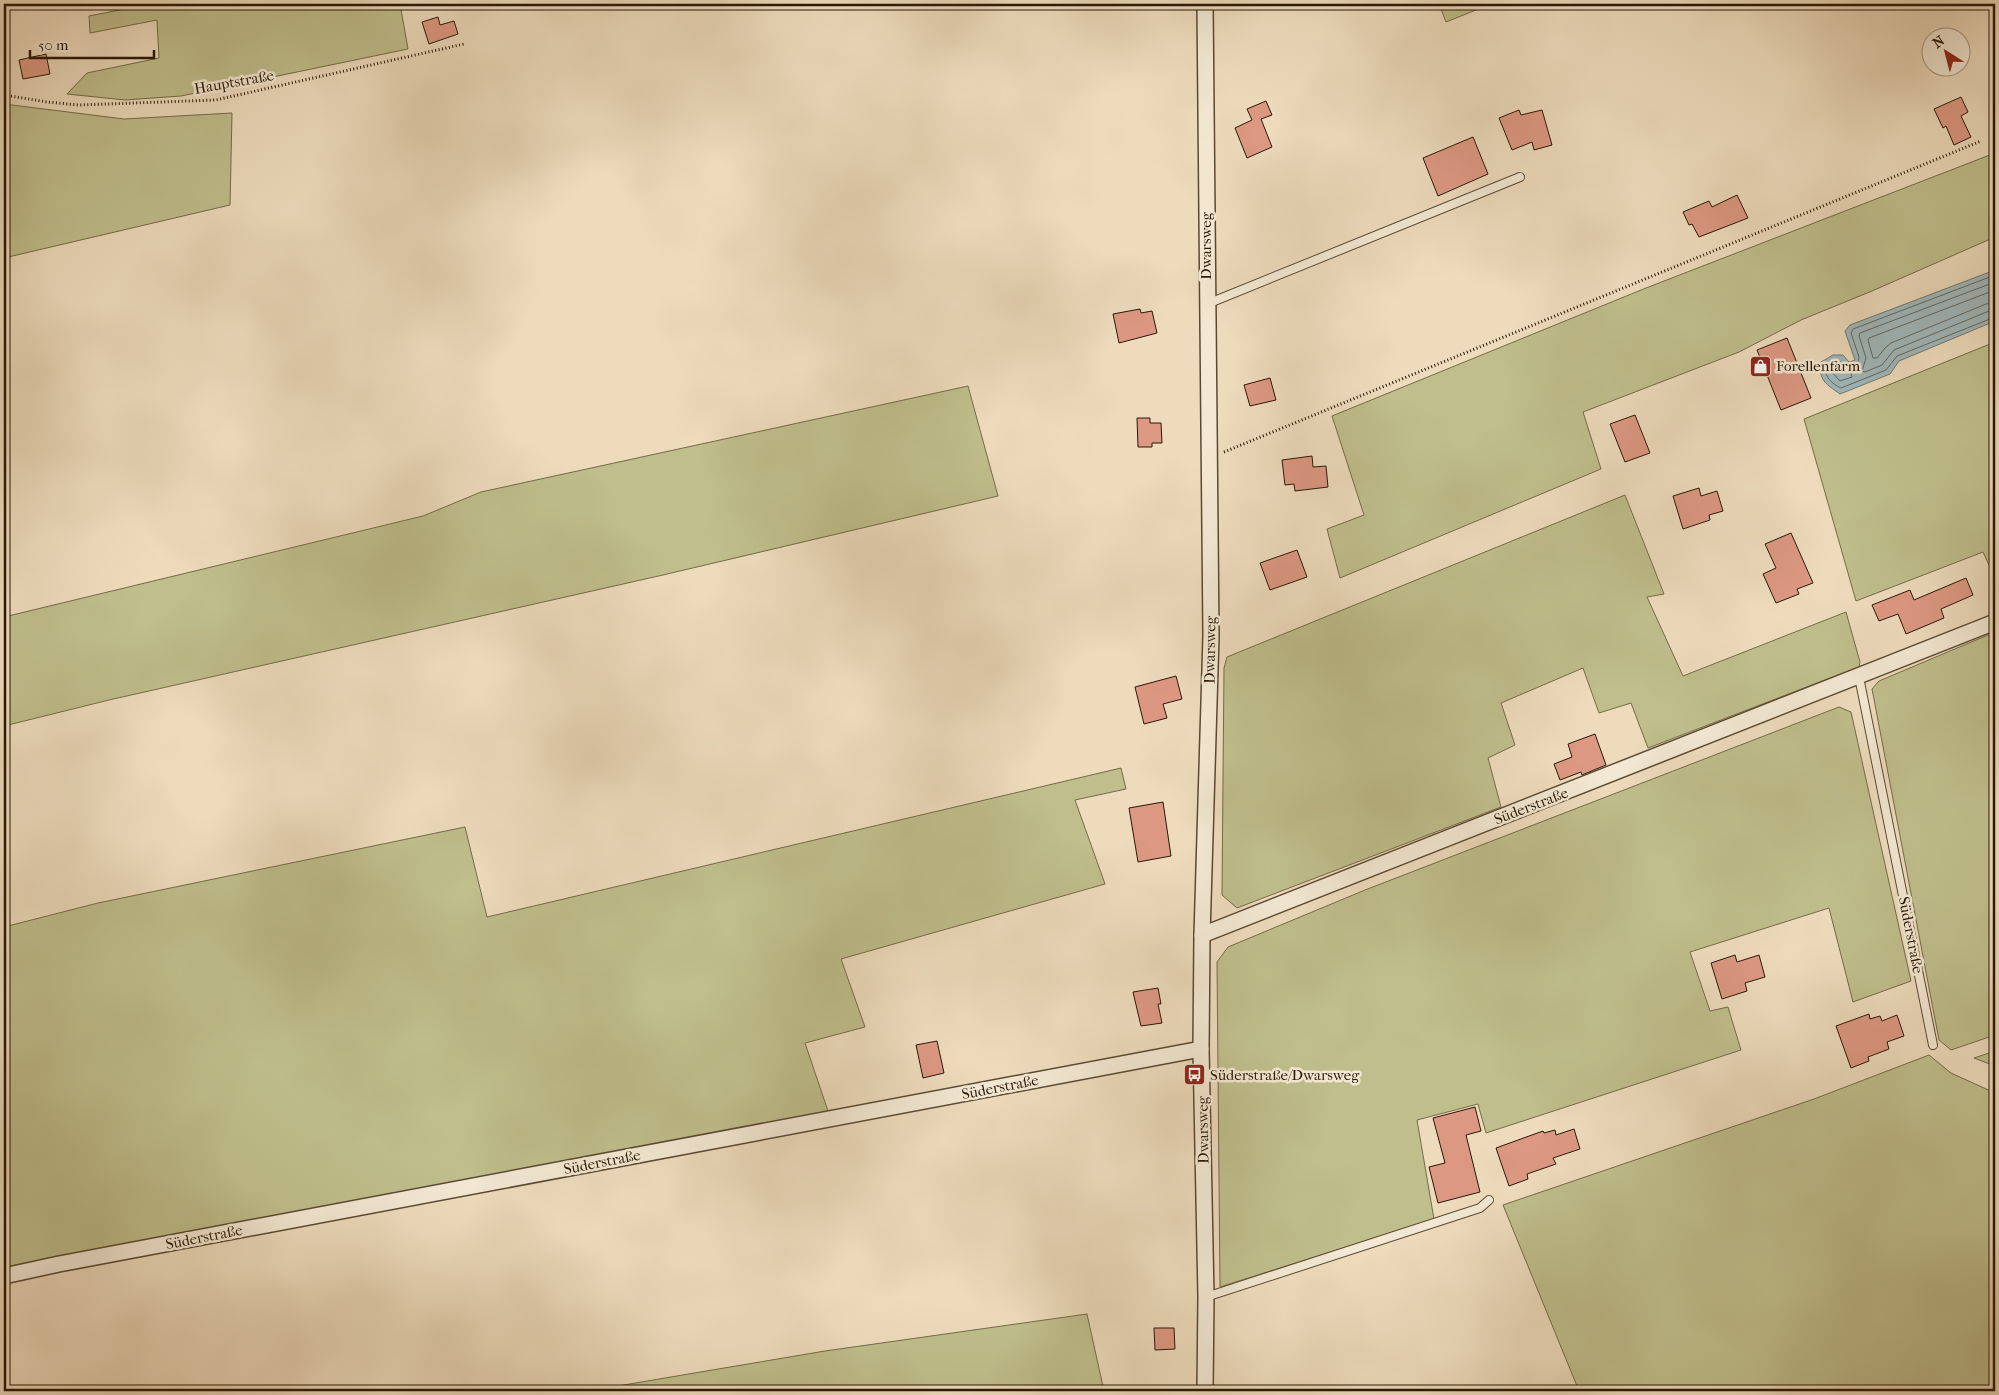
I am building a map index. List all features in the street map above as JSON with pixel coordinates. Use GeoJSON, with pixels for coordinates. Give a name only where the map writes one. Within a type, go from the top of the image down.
{"type":"FeatureCollection","features":[{"type":"Feature","properties":{"kind":"street","name":"Dwarsweg"},"geometry":{"type":"LineString","coordinates":[[1205,4],[1210,636],[1201,1049],[1206,1297],[1205,1391]]}},
{"type":"Feature","properties":{"kind":"street","name":"Süderstraße"},"geometry":{"type":"LineString","coordinates":[[1202,935],[1995,622]]}},
{"type":"Feature","properties":{"kind":"street","name":"Süderstraße"},"geometry":{"type":"LineString","coordinates":[[4,1276],[59,1264],[1201,1049]]}},
{"type":"Feature","properties":{"kind":"lane"},"geometry":{"type":"LineString","coordinates":[[1207,304],[1520,177]]}},
{"type":"Feature","properties":{"kind":"lane","name":"Süderstraße"},"geometry":{"type":"LineString","coordinates":[[1859,677],[1933,1045]]}},
{"type":"Feature","properties":{"kind":"lane"},"geometry":{"type":"LineString","coordinates":[[1206,1297],[1480,1208],[1489,1200]]}},
{"type":"Feature","properties":{"kind":"path","name":"Hauptstraße"},"geometry":{"type":"LineString","coordinates":[[4,95],[79,105],[216,100],[464,44]]}},
{"type":"Feature","properties":{"kind":"path"},"geometry":{"type":"LineString","coordinates":[[1208,459],[1981,141]]}},
{"type":"Feature","properties":{"kind":"shaded area"},"geometry":{"type":"Polygon","coordinates":[[[150,4],[400,4],[408,49],[181,96],[125,100],[67,94],[87,73],[159,58],[157,20],[90,33],[89,16],[150,4]]]}},
{"type":"Feature","properties":{"kind":"shaded area"},"geometry":{"type":"Polygon","coordinates":[[[1439,4],[1491,4],[1446,22],[1439,4]]]}},
{"type":"Feature","properties":{"kind":"shaded area"},"geometry":{"type":"Polygon","coordinates":[[[4,104],[124,119],[232,113],[230,205],[4,258],[4,104]]]}},
{"type":"Feature","properties":{"kind":"shaded area"},"geometry":{"type":"Polygon","coordinates":[[[1995,153],[1995,237],[1801,320],[1739,352],[1583,412],[1601,469],[1340,578],[1327,529],[1364,515],[1332,416],[1646,288],[1995,153]]]}},
{"type":"Feature","properties":{"kind":"shaded area"},"geometry":{"type":"Polygon","coordinates":[[[1995,342],[1995,578],[1983,552],[1856,601],[1804,419],[1995,342]]]}},
{"type":"Feature","properties":{"kind":"shaded area"},"geometry":{"type":"Polygon","coordinates":[[[968,386],[998,496],[663,575],[109,700],[4,726],[4,617],[423,516],[481,492],[968,386]]]}},
{"type":"Feature","properties":{"kind":"shaded area"},"geometry":{"type":"Polygon","coordinates":[[[1625,495],[1664,594],[1647,597],[1683,676],[1846,612],[1860,662],[1859,667],[1648,748],[1631,703],[1599,713],[1583,668],[1501,703],[1515,745],[1488,758],[1501,807],[1237,908],[1222,895],[1224,668],[1227,657],[1625,495]]]}},
{"type":"Feature","properties":{"kind":"shaded area"},"geometry":{"type":"Polygon","coordinates":[[[1995,632],[1995,1035],[1951,1050],[1939,1040],[1872,689],[1879,681],[1995,632]]]}},
{"type":"Feature","properties":{"kind":"shaded area"},"geometry":{"type":"Polygon","coordinates":[[[1839,707],[1851,712],[1911,981],[1853,1002],[1829,908],[1690,952],[1710,1011],[1728,1007],[1741,1050],[1486,1133],[1478,1104],[1417,1120],[1434,1219],[1220,1287],[1217,962],[1228,947],[1365,890],[1839,707]]]}},
{"type":"Feature","properties":{"kind":"shaded area"},"geometry":{"type":"Polygon","coordinates":[[[1121,768],[1126,789],[1075,800],[1105,884],[841,959],[865,1027],[805,1043],[829,1114],[4,1270],[4,927],[98,903],[465,827],[487,917],[1121,768]]]}},
{"type":"Feature","properties":{"kind":"shaded area"},"geometry":{"type":"Polygon","coordinates":[[[1995,1051],[1995,1066],[1974,1058],[1995,1051]]]}},
{"type":"Feature","properties":{"kind":"shaded area"},"geometry":{"type":"Polygon","coordinates":[[[1929,1055],[1951,1073],[1995,1093],[1995,1391],[1579,1391],[1503,1205],[1814,1099],[1929,1055]]]}},
{"type":"Feature","properties":{"kind":"shaded area"},"geometry":{"type":"Polygon","coordinates":[[[1087,1314],[1104,1391],[588,1391],[825,1351],[1087,1314]]]}},
{"type":"Feature","properties":{"kind":"water"},"geometry":{"type":"Polygon","coordinates":[[[1995,270],[1995,321],[1899,361],[1890,374],[1840,394],[1824,381],[1820,368],[1821,362],[1833,355],[1843,355],[1849,362],[1855,360],[1845,331],[1850,325],[1995,270]]]}},
{"type":"Feature","properties":{"kind":"building"},"geometry":{"type":"Polygon","coordinates":[[[438,17],[440,25],[454,21],[458,34],[429,44],[422,22],[438,17]]]}},
{"type":"Feature","properties":{"kind":"building"},"geometry":{"type":"Polygon","coordinates":[[[46,54],[50,74],[23,79],[19,60],[46,54]]]}},
{"type":"Feature","properties":{"kind":"building"},"geometry":{"type":"Polygon","coordinates":[[[1961,97],[1968,112],[1961,116],[1971,137],[1954,145],[1946,126],[1943,128],[1934,109],[1961,97]]]}},
{"type":"Feature","properties":{"kind":"building"},"geometry":{"type":"Polygon","coordinates":[[[1266,101],[1272,115],[1261,119],[1272,147],[1247,158],[1235,128],[1252,120],[1247,109],[1266,101]]]}},
{"type":"Feature","properties":{"kind":"building"},"geometry":{"type":"Polygon","coordinates":[[[1519,110],[1521,115],[1542,110],[1552,145],[1534,150],[1532,142],[1512,150],[1499,118],[1519,110]]]}},
{"type":"Feature","properties":{"kind":"building"},"geometry":{"type":"Polygon","coordinates":[[[1473,137],[1488,174],[1438,196],[1423,158],[1473,137]]]}},
{"type":"Feature","properties":{"kind":"building"},"geometry":{"type":"Polygon","coordinates":[[[1737,195],[1748,218],[1699,237],[1692,224],[1689,225],[1683,212],[1709,201],[1712,207],[1737,195]]]}},
{"type":"Feature","properties":{"kind":"building"},"geometry":{"type":"Polygon","coordinates":[[[1140,309],[1141,313],[1152,311],[1157,333],[1119,343],[1113,314],[1140,309]]]}},
{"type":"Feature","properties":{"kind":"building"},"geometry":{"type":"Polygon","coordinates":[[[1787,338],[1811,398],[1781,410],[1757,350],[1787,338]]]}},
{"type":"Feature","properties":{"kind":"building"},"geometry":{"type":"Polygon","coordinates":[[[1270,378],[1276,400],[1250,406],[1244,385],[1270,378]]]}},
{"type":"Feature","properties":{"kind":"building"},"geometry":{"type":"Polygon","coordinates":[[[1635,415],[1650,453],[1625,462],[1610,424],[1635,415]]]}},
{"type":"Feature","properties":{"kind":"building"},"geometry":{"type":"Polygon","coordinates":[[[1137,418],[1150,418],[1150,423],[1161,423],[1162,443],[1152,443],[1152,447],[1138,447],[1137,418]]]}},
{"type":"Feature","properties":{"kind":"building"},"geometry":{"type":"Polygon","coordinates":[[[1312,456],[1313,467],[1326,466],[1328,487],[1295,491],[1294,484],[1285,485],[1282,460],[1312,456]]]}},
{"type":"Feature","properties":{"kind":"building"},"geometry":{"type":"Polygon","coordinates":[[[1699,488],[1701,496],[1717,491],[1723,511],[1709,515],[1710,520],[1683,529],[1673,496],[1699,488]]]}},
{"type":"Feature","properties":{"kind":"building"},"geometry":{"type":"Polygon","coordinates":[[[1791,533],[1813,583],[1797,589],[1799,594],[1776,603],[1763,574],[1776,568],[1765,544],[1791,533]]]}},
{"type":"Feature","properties":{"kind":"building"},"geometry":{"type":"Polygon","coordinates":[[[1297,550],[1307,577],[1270,590],[1260,563],[1297,550]]]}},
{"type":"Feature","properties":{"kind":"building"},"geometry":{"type":"Polygon","coordinates":[[[1966,578],[1973,595],[1941,609],[1944,618],[1906,634],[1898,614],[1879,621],[1872,605],[1910,590],[1914,600],[1966,578]]]}},
{"type":"Feature","properties":{"kind":"building"},"geometry":{"type":"Polygon","coordinates":[[[1176,676],[1182,699],[1163,704],[1167,718],[1144,724],[1135,687],[1176,676]]]}},
{"type":"Feature","properties":{"kind":"building"},"geometry":{"type":"Polygon","coordinates":[[[1595,734],[1606,765],[1582,775],[1581,772],[1560,780],[1554,764],[1572,757],[1568,744],[1595,734]]]}},
{"type":"Feature","properties":{"kind":"building"},"geometry":{"type":"Polygon","coordinates":[[[1163,802],[1171,856],[1138,862],[1129,808],[1163,802]]]}},
{"type":"Feature","properties":{"kind":"building"},"geometry":{"type":"Polygon","coordinates":[[[1735,955],[1737,962],[1759,955],[1765,977],[1745,983],[1747,991],[1722,999],[1711,963],[1735,955]]]}},
{"type":"Feature","properties":{"kind":"building"},"geometry":{"type":"Polygon","coordinates":[[[1158,988],[1161,1004],[1158,1004],[1162,1023],[1141,1026],[1133,992],[1158,988]]]}},
{"type":"Feature","properties":{"kind":"building"},"geometry":{"type":"Polygon","coordinates":[[[1869,1014],[1870,1019],[1880,1016],[1882,1021],[1897,1015],[1904,1036],[1887,1042],[1889,1049],[1868,1057],[1869,1061],[1851,1068],[1836,1026],[1869,1014]]]}},
{"type":"Feature","properties":{"kind":"building"},"geometry":{"type":"Polygon","coordinates":[[[937,1041],[944,1073],[923,1078],[916,1045],[937,1041]]]}},
{"type":"Feature","properties":{"kind":"building"},"geometry":{"type":"Polygon","coordinates":[[[1475,1107],[1481,1131],[1466,1135],[1480,1192],[1438,1203],[1429,1167],[1445,1163],[1433,1118],[1475,1107]]]}},
{"type":"Feature","properties":{"kind":"building"},"geometry":{"type":"Polygon","coordinates":[[[1574,1129],[1580,1149],[1553,1158],[1556,1164],[1527,1174],[1528,1179],[1509,1186],[1496,1148],[1543,1131],[1544,1133],[1555,1130],[1556,1135],[1574,1129]]]}},
{"type":"Feature","properties":{"kind":"building"},"geometry":{"type":"Polygon","coordinates":[[[1154,1328],[1174,1328],[1175,1349],[1155,1350],[1154,1328]]]}},
{"type":"Feature","properties":{"kind":"place","name":"Forellenfarm"},"geometry":{"type":"Point","coordinates":[1760,366]}},
{"type":"Feature","properties":{"kind":"place","name":"Süderstraße/Dwarsweg"},"geometry":{"type":"Point","coordinates":[1194,1075]}}]}
